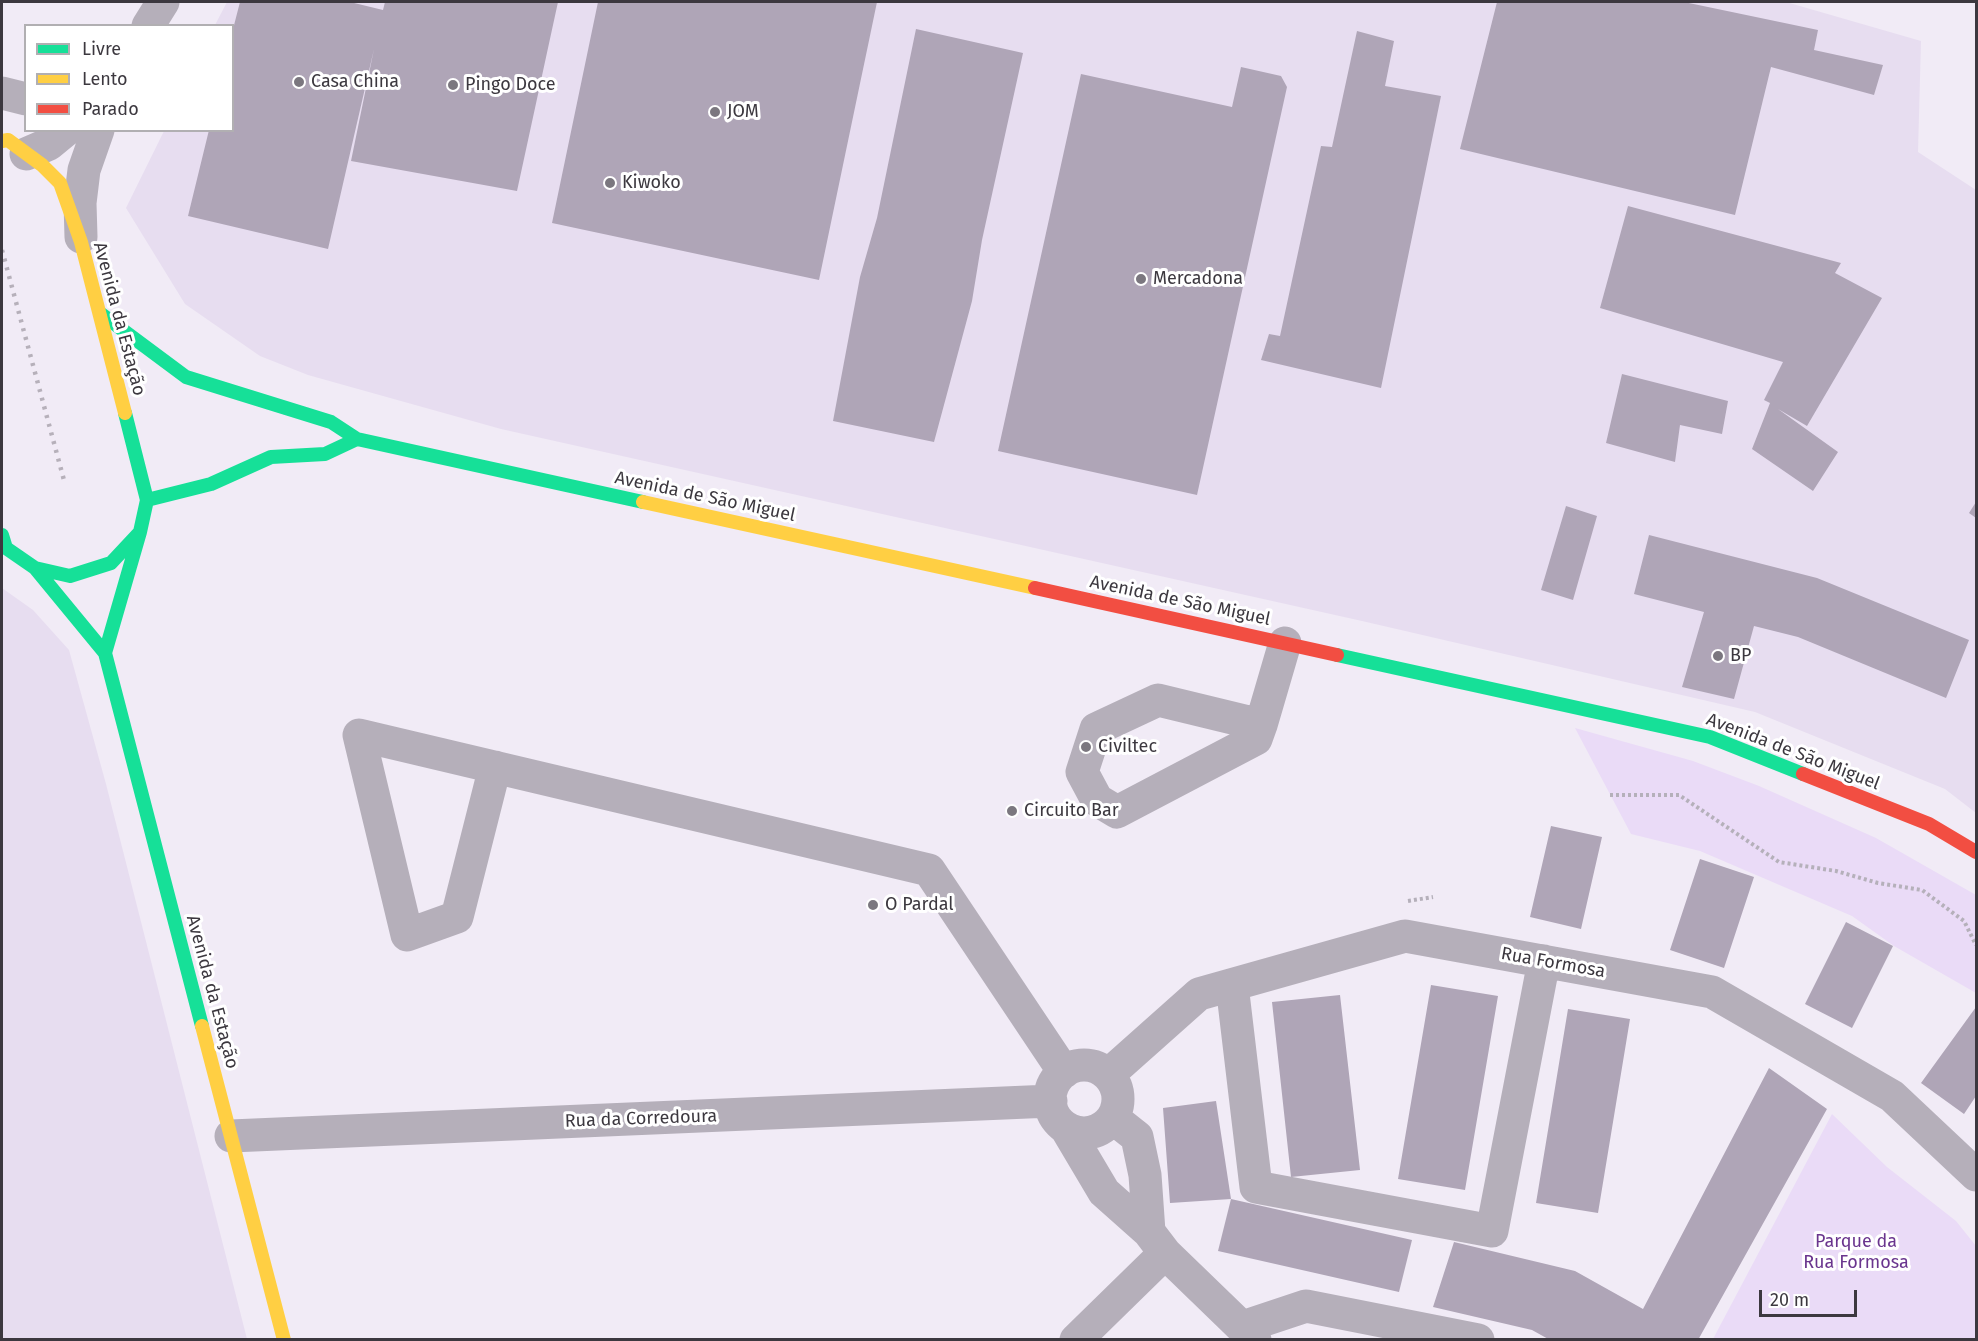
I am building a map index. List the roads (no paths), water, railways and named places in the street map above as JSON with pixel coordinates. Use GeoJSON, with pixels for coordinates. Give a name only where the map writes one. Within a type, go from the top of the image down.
{"type":"FeatureCollection","features":[{"type":"Feature","properties":{"kind":"main road","name":"Avenida da Estação"},"geometry":{"type":"LineString","coordinates":[[9,142],[60,183],[81,242],[147,500],[105,653]]}},
{"type":"Feature","properties":{"kind":"main road","name":"Avenida de São Miguel"},"geometry":{"type":"LineString","coordinates":[[100,313],[186,377],[331,423],[357,439],[1710,737],[1929,825],[1977,852]]}},
{"type":"Feature","properties":{"kind":"main road"},"geometry":{"type":"LineString","coordinates":[[147,500],[211,484],[271,457],[325,453],[357,439]]}},
{"type":"Feature","properties":{"kind":"main road","name":"Avenida da Estação"},"geometry":{"type":"LineString","coordinates":[[35,568],[70,576],[111,563],[140,532]]}},
{"type":"Feature","properties":{"kind":"main road","name":"Avenida da Estação"},"geometry":{"type":"LineString","coordinates":[[3,543],[35,568],[105,653],[284,1340]]}},
{"type":"Feature","properties":{"kind":"street"},"geometry":{"type":"LineString","coordinates":[[149,24],[163,2]]}},
{"type":"Feature","properties":{"kind":"street"},"geometry":{"type":"LineString","coordinates":[[2,93],[24,98]]}},
{"type":"Feature","properties":{"kind":"street"},"geometry":{"type":"LineString","coordinates":[[9,142],[49,144],[64,132]]}},
{"type":"Feature","properties":{"kind":"street"},"geometry":{"type":"LineString","coordinates":[[81,242],[83,178],[97,132]]}},
{"type":"Feature","properties":{"kind":"street"},"geometry":{"type":"LineString","coordinates":[[1261,724],[1158,700],[1096,729],[1082,772],[1097,800],[1117,812],[1256,739],[1261,724],[1285,643]]}},
{"type":"Feature","properties":{"kind":"street"},"geometry":{"type":"LineString","coordinates":[[495,767],[457,917],[407,935],[359,735],[495,767],[929,870],[1064,1072]]}},
{"type":"Feature","properties":{"kind":"street","name":"Rua Formosa"},"geometry":{"type":"LineString","coordinates":[[1108,1075],[1199,994],[1405,936],[1712,993],[1892,1096],[1977,1175]]}},
{"type":"Feature","properties":{"kind":"street"},"geometry":{"type":"LineString","coordinates":[[1232,985],[1256,1187],[1492,1231],[1544,961]]}},
{"type":"Feature","properties":{"kind":"street"},"geometry":{"type":"LineString","coordinates":[[1076,1340],[1157,1242],[1137,1137],[1113,1118],[1118,1095],[1108,1075],[1091,1066],[1082,1065],[1064,1072],[1056,1080],[1058,1115],[1104,1192],[1157,1242],[1249,1333],[1306,1306],[1478,1340]]}},
{"type":"Feature","properties":{"kind":"street","name":"Rua da Corredoura"},"geometry":{"type":"LineString","coordinates":[[231,1136],[1058,1115],[1087,1134],[1106,1126],[1113,1118]]}},
{"type":"Feature","properties":{"kind":"railway"},"geometry":{"type":"LineString","coordinates":[[2,250],[65,484]]}},
{"type":"Feature","properties":{"kind":"place","name":"Casa China"},"geometry":{"type":"Point","coordinates":[299,82]}},
{"type":"Feature","properties":{"kind":"place","name":"Pingo Doce"},"geometry":{"type":"Point","coordinates":[453,85]}},
{"type":"Feature","properties":{"kind":"place","name":"JOM"},"geometry":{"type":"Point","coordinates":[715,112]}},
{"type":"Feature","properties":{"kind":"place","name":"Kiwoko"},"geometry":{"type":"Point","coordinates":[610,183]}},
{"type":"Feature","properties":{"kind":"place","name":"Mercadona"},"geometry":{"type":"Point","coordinates":[1141,279]}},
{"type":"Feature","properties":{"kind":"place","name":"BP"},"geometry":{"type":"Point","coordinates":[1718,656]}},
{"type":"Feature","properties":{"kind":"place","name":"Civiltec"},"geometry":{"type":"Point","coordinates":[1086,747]}},
{"type":"Feature","properties":{"kind":"place","name":"Circuito Bar"},"geometry":{"type":"Point","coordinates":[1012,811]}},
{"type":"Feature","properties":{"kind":"place","name":"O Pardal"},"geometry":{"type":"Point","coordinates":[873,905]}},
{"type":"Feature","properties":{"kind":"park label","name":"Parque da Rua Formosa"},"geometry":{"type":"Point","coordinates":[1856,1252]}}]}
